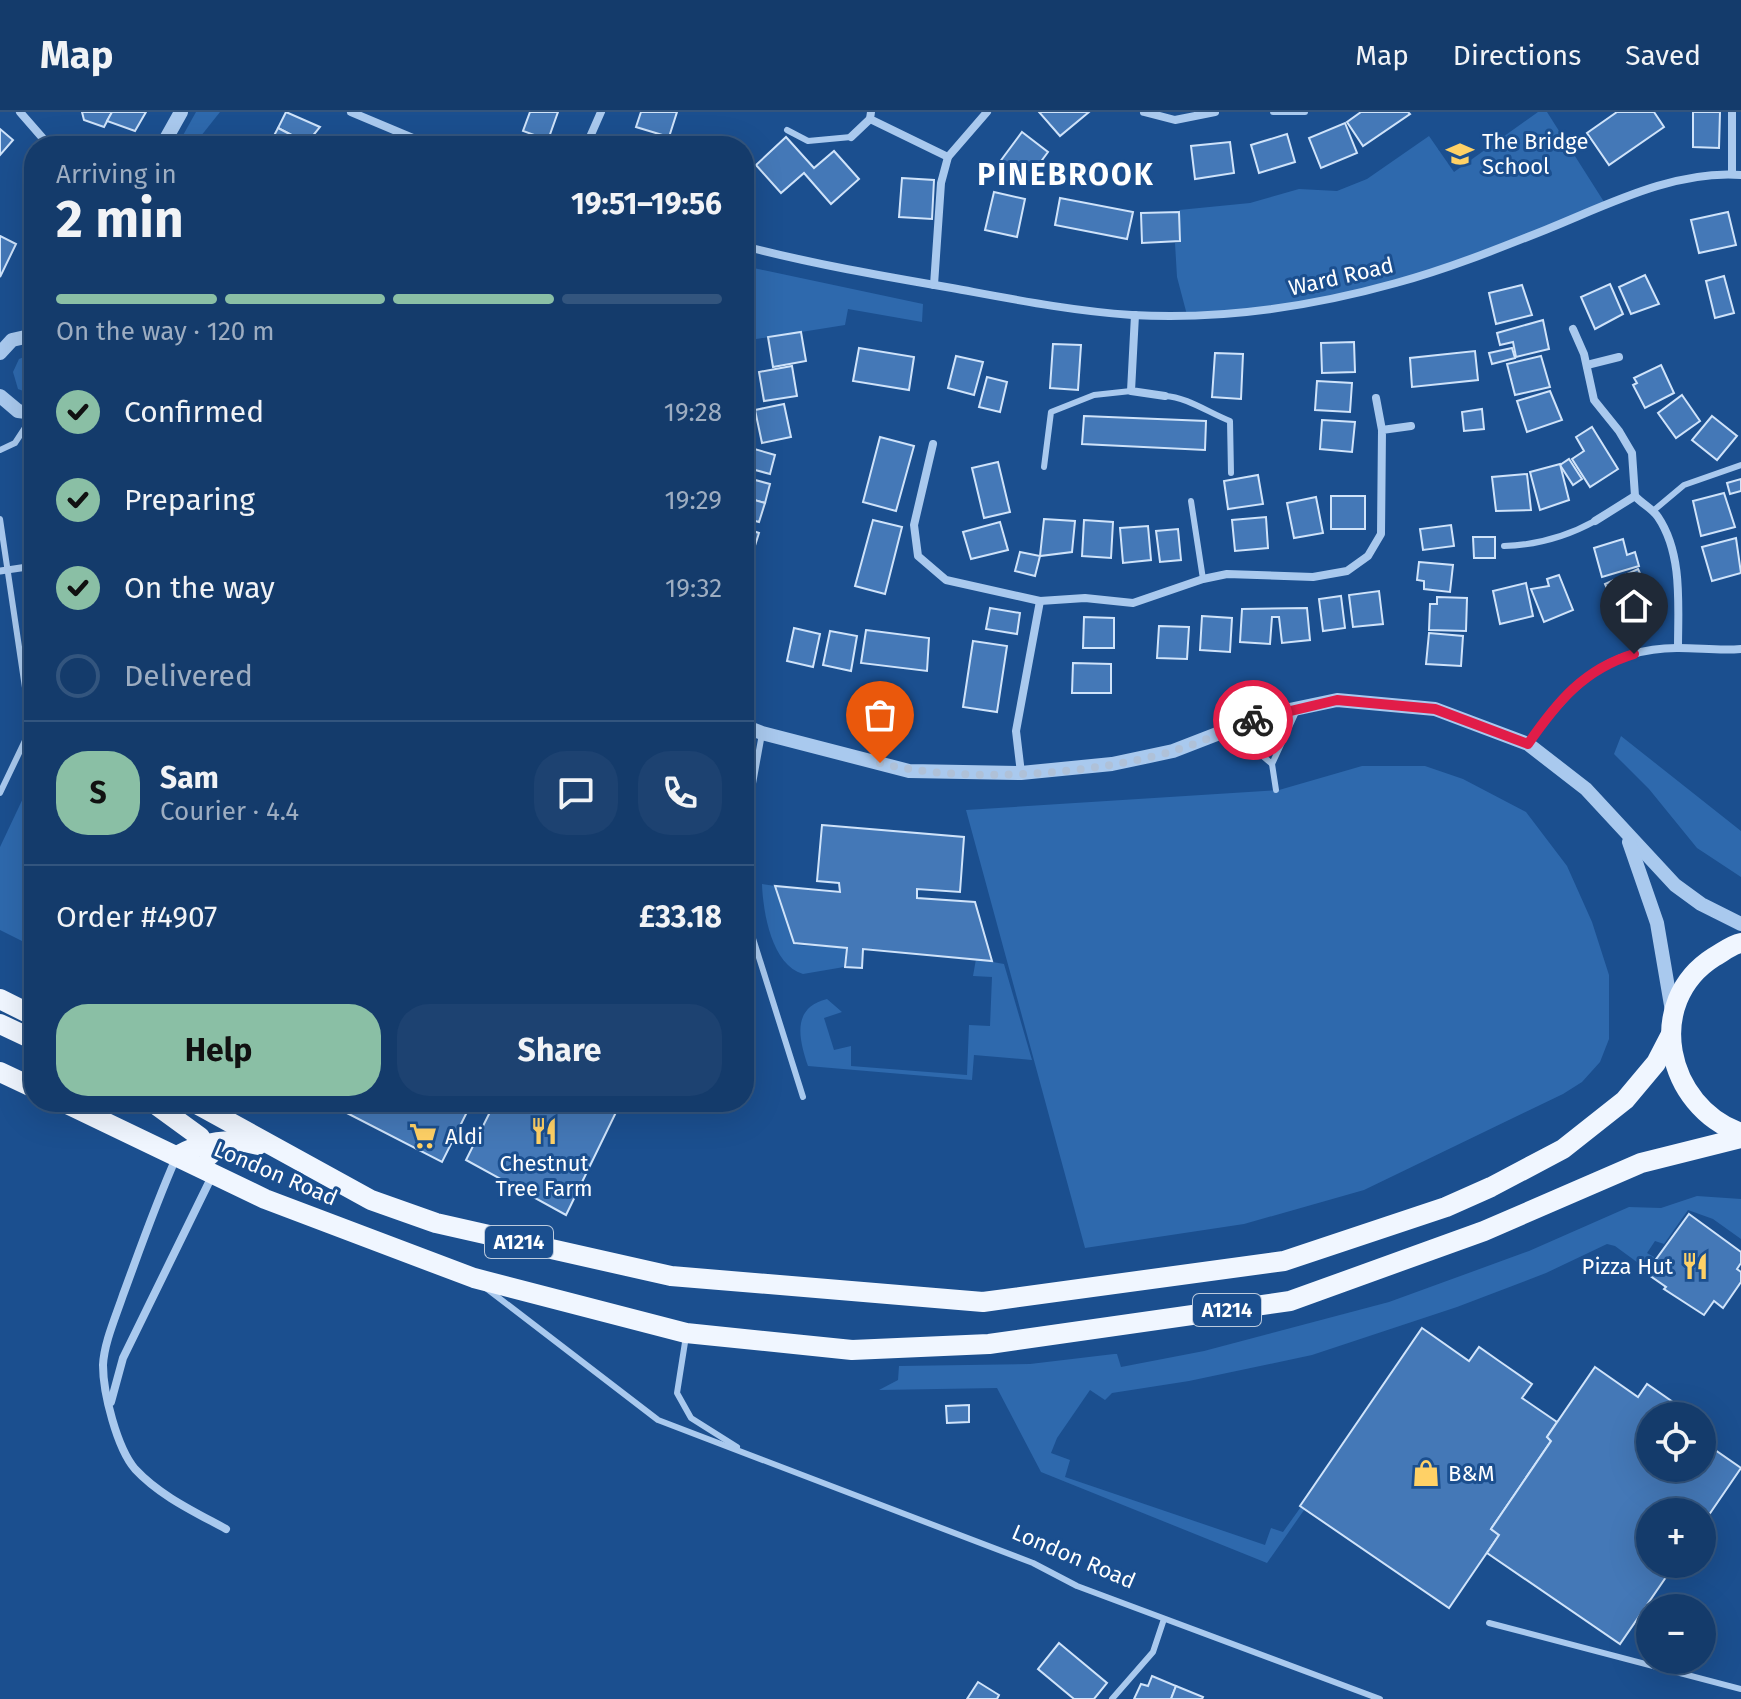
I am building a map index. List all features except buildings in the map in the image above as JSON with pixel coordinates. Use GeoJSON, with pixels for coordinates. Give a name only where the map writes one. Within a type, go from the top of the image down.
{"type":"FeatureCollection","features":[{"type":"Feature","properties":{"kind":"main road"},"geometry":{"type":"LineString","coordinates":[[1741,943],[1702,964],[1685,985],[1673,1015],[1670,1036],[1674,1062],[1684,1087],[1701,1110],[1741,1135]]}},
{"type":"Feature","properties":{"kind":"main road"},"geometry":{"type":"LineString","coordinates":[[0,999],[24,1011]]}},
{"type":"Feature","properties":{"kind":"main road"},"geometry":{"type":"LineString","coordinates":[[0,1024],[24,1035]]}},
{"type":"Feature","properties":{"kind":"main road","name":"London Road"},"geometry":{"type":"LineString","coordinates":[[211,1112],[371,1200],[436,1223],[671,1276],[983,1302],[1284,1261],[1446,1207],[1563,1149],[1625,1100],[1656,1063],[1670,1036]]}},
{"type":"Feature","properties":{"kind":"main road"},"geometry":{"type":"LineString","coordinates":[[0,1072],[24,1083]]}},
{"type":"Feature","properties":{"kind":"main road","name":"London Road"},"geometry":{"type":"LineString","coordinates":[[84,1112],[265,1199],[474,1278],[686,1333]]}},
{"type":"Feature","properties":{"kind":"main road"},"geometry":{"type":"LineString","coordinates":[[168,1112],[206,1144],[214,1173]]}},
{"type":"Feature","properties":{"kind":"main road","name":"A1214"},"geometry":{"type":"LineString","coordinates":[[686,1333],[852,1350],[989,1344],[1290,1301],[1484,1231],[1641,1163],[1741,1135]]}},
{"type":"Feature","properties":{"kind":"main road"},"geometry":{"type":"LineString","coordinates":[[177,1156],[206,1144],[236,1141],[283,1152]]}},
{"type":"Feature","properties":{"kind":"street"},"geometry":{"type":"LineString","coordinates":[[20,112],[40,136]]}},
{"type":"Feature","properties":{"kind":"street"},"geometry":{"type":"LineString","coordinates":[[168,136],[181,112]]}},
{"type":"Feature","properties":{"kind":"street"},"geometry":{"type":"LineString","coordinates":[[351,112],[408,136]]}},
{"type":"Feature","properties":{"kind":"street"},"geometry":{"type":"LineString","coordinates":[[590,136],[601,112]]}},
{"type":"Feature","properties":{"kind":"street"},"geometry":{"type":"LineString","coordinates":[[934,285],[941,183],[948,157],[987,112]]}},
{"type":"Feature","properties":{"kind":"street"},"geometry":{"type":"LineString","coordinates":[[1144,112],[1175,120],[1215,112]]}},
{"type":"Feature","properties":{"kind":"street"},"geometry":{"type":"LineString","coordinates":[[1732,112],[1736,174]]}},
{"type":"Feature","properties":{"kind":"street"},"geometry":{"type":"LineString","coordinates":[[851,137],[871,115],[948,157]]}},
{"type":"Feature","properties":{"kind":"street","name":"Ward Road"},"geometry":{"type":"LineString","coordinates":[[754,248],[863,274],[1065,308],[1135,315],[1263,311],[1327,300],[1439,269],[1645,191],[1695,178],[1736,174]]}},
{"type":"Feature","properties":{"kind":"street"},"geometry":{"type":"LineString","coordinates":[[1135,315],[1131,391],[1165,396]]}},
{"type":"Feature","properties":{"kind":"street"},"geometry":{"type":"LineString","coordinates":[[1573,329],[1587,365],[1594,400],[1632,453],[1635,496],[1653,511],[1666,533],[1674,561],[1678,648]]}},
{"type":"Feature","properties":{"kind":"street"},"geometry":{"type":"LineString","coordinates":[[0,353],[21,335]]}},
{"type":"Feature","properties":{"kind":"street"},"geometry":{"type":"LineString","coordinates":[[1587,365],[1619,357]]}},
{"type":"Feature","properties":{"kind":"street"},"geometry":{"type":"LineString","coordinates":[[0,396],[18,411],[24,412]]}},
{"type":"Feature","properties":{"kind":"street"},"geometry":{"type":"LineString","coordinates":[[933,444],[914,525],[918,556],[946,580],[1040,601],[1085,598],[1133,603],[1227,574],[1313,577],[1347,571],[1368,556],[1381,534],[1382,430],[1376,398]]}},
{"type":"Feature","properties":{"kind":"street"},"geometry":{"type":"LineString","coordinates":[[1382,430],[1411,426]]}},
{"type":"Feature","properties":{"kind":"street"},"geometry":{"type":"LineString","coordinates":[[1595,521],[1635,496]]}},
{"type":"Feature","properties":{"kind":"street"},"geometry":{"type":"LineString","coordinates":[[4,571],[24,568]]}},
{"type":"Feature","properties":{"kind":"street"},"geometry":{"type":"LineString","coordinates":[[1021,773],[1016,731],[1040,601]]}},
{"type":"Feature","properties":{"kind":"street"},"geometry":{"type":"LineString","coordinates":[[1528,744],[1558,703],[1590,674],[1624,657],[1678,648],[1741,649]]}},
{"type":"Feature","properties":{"kind":"street"},"geometry":{"type":"LineString","coordinates":[[754,730],[909,771],[1021,773],[1127,761],[1173,751],[1266,715],[1337,700],[1435,709],[1528,744],[1586,789],[1675,885],[1701,904],[1741,924]]}},
{"type":"Feature","properties":{"kind":"street"},"geometry":{"type":"LineString","coordinates":[[1626,835],[1657,923],[1673,1015]]}},
{"type":"Feature","properties":{"kind":"street"},"geometry":{"type":"LineString","coordinates":[[177,1156],[155,1206],[103,1364],[109,1407],[121,1444],[134,1468],[169,1497],[226,1529]]}},
{"type":"Feature","properties":{"kind":"street"},"geometry":{"type":"LineString","coordinates":[[109,1407],[123,1358],[214,1173]]}},
{"type":"Feature","properties":{"kind":"lane"},"geometry":{"type":"LineString","coordinates":[[1273,112],[1305,112]]}},
{"type":"Feature","properties":{"kind":"lane"},"geometry":{"type":"LineString","coordinates":[[787,130],[808,141],[851,137]]}},
{"type":"Feature","properties":{"kind":"lane"},"geometry":{"type":"LineString","coordinates":[[1044,467],[1051,412],[1094,395],[1131,391]]}},
{"type":"Feature","properties":{"kind":"lane"},"geometry":{"type":"LineString","coordinates":[[1165,396],[1179,397],[1204,412],[1230,421],[1231,473]]}},
{"type":"Feature","properties":{"kind":"lane"},"geometry":{"type":"LineString","coordinates":[[0,450],[15,443],[24,429]]}},
{"type":"Feature","properties":{"kind":"lane"},"geometry":{"type":"LineString","coordinates":[[1653,511],[1684,485],[1741,465]]}},
{"type":"Feature","properties":{"kind":"lane"},"geometry":{"type":"LineString","coordinates":[[1191,501],[1203,579]]}},
{"type":"Feature","properties":{"kind":"lane"},"geometry":{"type":"LineString","coordinates":[[0,519],[4,571],[24,687]]}},
{"type":"Feature","properties":{"kind":"lane"},"geometry":{"type":"LineString","coordinates":[[1504,546],[1535,544],[1557,538],[1595,521]]}},
{"type":"Feature","properties":{"kind":"lane"},"geometry":{"type":"LineString","coordinates":[[1276,790],[1272,764],[1298,709]]}},
{"type":"Feature","properties":{"kind":"lane"},"geometry":{"type":"LineString","coordinates":[[1231,729],[1272,764]]}},
{"type":"Feature","properties":{"kind":"lane"},"geometry":{"type":"LineString","coordinates":[[754,777],[762,733]]}},
{"type":"Feature","properties":{"kind":"lane"},"geometry":{"type":"LineString","coordinates":[[0,793],[24,743]]}},
{"type":"Feature","properties":{"kind":"lane"},"geometry":{"type":"LineString","coordinates":[[754,942],[803,1097]]}},
{"type":"Feature","properties":{"kind":"lane","name":"London Road"},"geometry":{"type":"LineString","coordinates":[[474,1278],[508,1308],[658,1420],[1033,1563],[1077,1586],[1380,1699]]}},
{"type":"Feature","properties":{"kind":"lane","name":"London Road"},"geometry":{"type":"LineString","coordinates":[[686,1333],[677,1393],[691,1418],[750,1456]]}},
{"type":"Feature","properties":{"kind":"lane"},"geometry":{"type":"LineString","coordinates":[[1112,1699],[1153,1652],[1164,1619]]}},
{"type":"Feature","properties":{"kind":"lane"},"geometry":{"type":"LineString","coordinates":[[1489,1623],[1741,1689]]}},
{"type":"Feature","properties":{"kind":"shaded area"},"geometry":{"type":"Polygon","coordinates":[[[196,112],[220,112],[201,136],[183,136],[196,112]]]}},
{"type":"Feature","properties":{"kind":"shaded area"},"geometry":{"type":"Polygon","coordinates":[[[1538,112],[1547,112],[1606,205],[1439,269],[1327,300],[1187,315],[1177,277],[1175,243],[1181,242],[1179,210],[1250,203],[1299,189],[1337,191],[1367,179],[1429,136],[1454,172],[1538,112]]]}},
{"type":"Feature","properties":{"kind":"shaded area"},"geometry":{"type":"Polygon","coordinates":[[[754,268],[923,304],[922,322],[848,309],[845,325],[754,339],[754,268]]]}},
{"type":"Feature","properties":{"kind":"shaded area"},"geometry":{"type":"Polygon","coordinates":[[[24,357],[24,391],[18,389],[13,372],[19,359],[24,357]]]}},
{"type":"Feature","properties":{"kind":"shaded area"},"geometry":{"type":"Polygon","coordinates":[[[1621,736],[1741,831],[1741,877],[1697,848],[1649,789],[1614,754],[1621,736]]]}},
{"type":"Feature","properties":{"kind":"shaded area"},"geometry":{"type":"Polygon","coordinates":[[[1362,766],[1425,766],[1463,779],[1526,812],[1567,866],[1592,922],[1609,975],[1609,1039],[1600,1062],[1582,1082],[1563,1094],[1364,1190],[1244,1224],[1085,1248],[966,810],[1279,790],[1362,766]]]}},
{"type":"Feature","properties":{"kind":"shaded area"},"geometry":{"type":"Polygon","coordinates":[[[24,796],[24,942],[0,930],[0,847],[24,796]]]}},
{"type":"Feature","properties":{"kind":"shaded area"},"geometry":{"type":"Polygon","coordinates":[[[762,884],[775,886],[796,945],[846,948],[844,967],[803,974],[792,969],[771,936],[762,884]]]}},
{"type":"Feature","properties":{"kind":"shaded area"},"geometry":{"type":"Polygon","coordinates":[[[976,959],[1004,964],[1032,1060],[974,1055],[972,1080],[808,1066],[802,1045],[803,1017],[815,1003],[827,999],[842,1012],[824,1018],[834,1050],[851,1046],[851,1066],[967,1075],[969,1025],[990,1026],[992,977],[973,976],[976,959]]]}},
{"type":"Feature","properties":{"kind":"shaded area"},"geometry":{"type":"Polygon","coordinates":[[[1697,1196],[1741,1199],[1741,1239],[1713,1219],[1688,1210],[1664,1244],[1655,1241],[1647,1253],[1654,1257],[1645,1268],[1615,1246],[1607,1244],[1546,1273],[1457,1307],[1312,1355],[1189,1381],[1112,1393],[1105,1400],[1090,1390],[1057,1438],[1051,1453],[1070,1460],[1065,1477],[1265,1545],[1271,1528],[1283,1532],[1315,1487],[1316,1493],[1267,1563],[1041,1472],[997,1388],[879,1390],[898,1380],[899,1366],[1030,1364],[1117,1354],[1121,1367],[1204,1351],[1389,1302],[1529,1251],[1629,1207],[1661,1208],[1697,1196]]]}},
{"type":"Feature","properties":{"kind":"way so far"},"geometry":{"type":"LineString","coordinates":[[880,763],[909,771],[1021,773],[1112,764],[1173,751],[1253,720]]}},
{"type":"Feature","properties":{"kind":"place","name":"The Bridge School"},"geometry":{"type":"Point","coordinates":[1460,154]}},
{"type":"Feature","properties":{"kind":"place","name":"Chestnut Tree Farm"},"geometry":{"type":"Point","coordinates":[544,1131]}},
{"type":"Feature","properties":{"kind":"place","name":"Aldi"},"geometry":{"type":"Point","coordinates":[423,1136]}},
{"type":"Feature","properties":{"kind":"place","name":"Pizza Hut"},"geometry":{"type":"Point","coordinates":[1695,1266]}},
{"type":"Feature","properties":{"kind":"place","name":"B&M"},"geometry":{"type":"Point","coordinates":[1426,1473]}},
{"type":"Feature","properties":{"kind":"district","name":"PINEBROOK"},"geometry":{"type":"Point","coordinates":[1066,175]}},
{"type":"Feature","properties":{"kind":"route"},"geometry":{"type":"LineString","coordinates":[[1253,720],[1337,700],[1435,709],[1528,744],[1552,710],[1580,680],[1634,654]]}}]}
